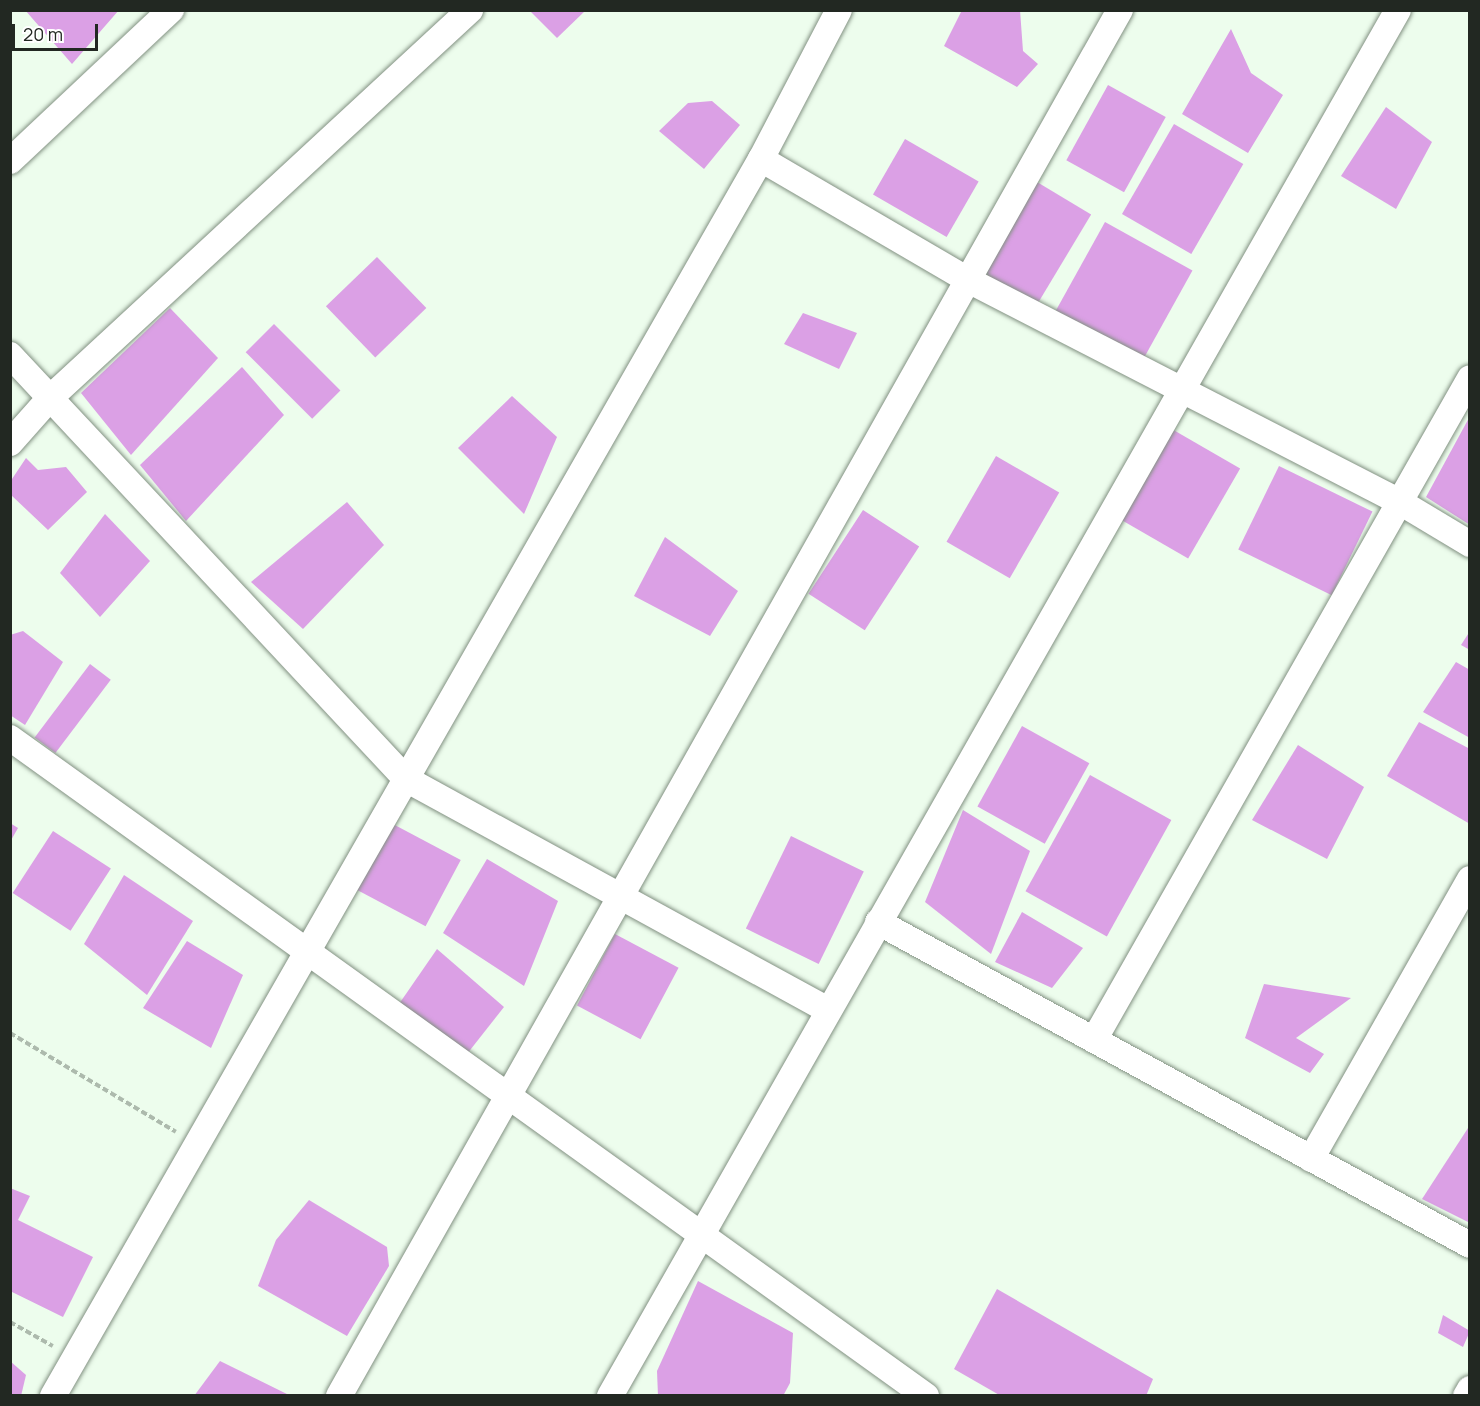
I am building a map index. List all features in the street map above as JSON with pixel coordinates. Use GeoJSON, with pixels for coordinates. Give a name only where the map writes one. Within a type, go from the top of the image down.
{"type":"FeatureCollection","features":[{"type":"Feature","properties":{"kind":"street"},"geometry":{"type":"LineString","coordinates":[[10,161],[171,10]]}},
{"type":"Feature","properties":{"kind":"street"},"geometry":{"type":"LineString","coordinates":[[10,443],[50,398],[470,10]]}},
{"type":"Feature","properties":{"kind":"street"},"geometry":{"type":"LineString","coordinates":[[53,1395],[310,951],[761,159],[839,10]]}},
{"type":"Feature","properties":{"kind":"street"},"geometry":{"type":"LineString","coordinates":[[339,1395],[1120,10]]}},
{"type":"Feature","properties":{"kind":"street"},"geometry":{"type":"LineString","coordinates":[[610,1395],[878,922],[1184,392],[1398,10]]}},
{"type":"Feature","properties":{"kind":"street"},"geometry":{"type":"LineString","coordinates":[[761,159],[968,279],[1400,502],[1470,544]]}},
{"type":"Feature","properties":{"kind":"street"},"geometry":{"type":"LineString","coordinates":[[10,355],[406,779],[828,1010]]}},
{"type":"Feature","properties":{"kind":"street"},"geometry":{"type":"LineString","coordinates":[[1094,1040],[1470,378]]}},
{"type":"Feature","properties":{"kind":"street"},"geometry":{"type":"LineString","coordinates":[[10,738],[702,1234],[899,1387],[926,1395]]}},
{"type":"Feature","properties":{"kind":"street"},"geometry":{"type":"LineString","coordinates":[[1311,1159],[1470,879]]}},
{"type":"Feature","properties":{"kind":"street"},"geometry":{"type":"LineString","coordinates":[[878,922],[1470,1245]]}},
{"type":"Feature","properties":{"kind":"street"},"geometry":{"type":"LineString","coordinates":[[1466,1395],[1470,1389]]}},
{"type":"Feature","properties":{"kind":"path"},"geometry":{"type":"LineString","coordinates":[[10,1033],[197,1144]]}},
{"type":"Feature","properties":{"kind":"path"},"geometry":{"type":"LineString","coordinates":[[10,1322],[74,1359]]}},
{"type":"Feature","properties":{"kind":"building"},"geometry":{"type":"Polygon","coordinates":[[[25,10],[119,10],[72,64],[25,10]]]}},
{"type":"Feature","properties":{"kind":"building"},"geometry":{"type":"Polygon","coordinates":[[[529,10],[586,10],[557,38],[529,10]]]}},
{"type":"Feature","properties":{"kind":"building"},"geometry":{"type":"Polygon","coordinates":[[[962,10],[1020,10],[1023,51],[1038,64],[1017,87],[944,46],[962,10]]]}},
{"type":"Feature","properties":{"kind":"building"},"geometry":{"type":"Polygon","coordinates":[[[1231,29],[1251,73],[1283,95],[1248,153],[1182,114],[1231,29]]]}},
{"type":"Feature","properties":{"kind":"building"},"geometry":{"type":"Polygon","coordinates":[[[1108,85],[1166,117],[1124,192],[1066,160],[1108,85]]]}},
{"type":"Feature","properties":{"kind":"building"},"geometry":{"type":"Polygon","coordinates":[[[712,101],[740,125],[704,169],[659,131],[688,103],[712,101]]]}},
{"type":"Feature","properties":{"kind":"building"},"geometry":{"type":"Polygon","coordinates":[[[1386,107],[1432,142],[1396,209],[1341,176],[1386,107]]]}},
{"type":"Feature","properties":{"kind":"building"},"geometry":{"type":"Polygon","coordinates":[[[1174,124],[1243,164],[1191,254],[1122,214],[1174,124]]]}},
{"type":"Feature","properties":{"kind":"building"},"geometry":{"type":"Polygon","coordinates":[[[905,139],[979,182],[947,237],[873,194],[905,139]]]}},
{"type":"Feature","properties":{"kind":"building"},"geometry":{"type":"Polygon","coordinates":[[[1032,179],[1091,215],[1036,306],[977,271],[1032,179]]]}},
{"type":"Feature","properties":{"kind":"building"},"geometry":{"type":"Polygon","coordinates":[[[1105,222],[1192,270],[1142,362],[1054,314],[1105,222]]]}},
{"type":"Feature","properties":{"kind":"building"},"geometry":{"type":"Polygon","coordinates":[[[377,257],[426,308],[375,357],[326,306],[377,257]]]}},
{"type":"Feature","properties":{"kind":"building"},"geometry":{"type":"Polygon","coordinates":[[[170,308],[218,358],[131,455],[81,393],[170,308]]]}},
{"type":"Feature","properties":{"kind":"building"},"geometry":{"type":"Polygon","coordinates":[[[803,313],[857,333],[839,369],[784,344],[803,313]]]}},
{"type":"Feature","properties":{"kind":"building"},"geometry":{"type":"Polygon","coordinates":[[[274,324],[340,390],[312,419],[246,352],[274,324]]]}},
{"type":"Feature","properties":{"kind":"building"},"geometry":{"type":"Polygon","coordinates":[[[242,367],[284,415],[186,521],[140,465],[242,367]]]}},
{"type":"Feature","properties":{"kind":"building"},"geometry":{"type":"Polygon","coordinates":[[[512,396],[557,437],[524,514],[458,448],[512,396]]]}},
{"type":"Feature","properties":{"kind":"building"},"geometry":{"type":"Polygon","coordinates":[[[1470,416],[1470,525],[1426,497],[1470,416]]]}},
{"type":"Feature","properties":{"kind":"building"},"geometry":{"type":"Polygon","coordinates":[[[1170,428],[1240,468],[1188,559],[1118,518],[1170,428]]]}},
{"type":"Feature","properties":{"kind":"building"},"geometry":{"type":"Polygon","coordinates":[[[996,456],[1059,492],[1010,578],[946,542],[996,456]]]}},
{"type":"Feature","properties":{"kind":"building"},"geometry":{"type":"Polygon","coordinates":[[[26,458],[38,470],[66,467],[87,492],[48,530],[10,494],[10,482],[26,458]]]}},
{"type":"Feature","properties":{"kind":"building"},"geometry":{"type":"Polygon","coordinates":[[[1279,466],[1372,512],[1332,595],[1238,550],[1279,466]]]}},
{"type":"Feature","properties":{"kind":"building"},"geometry":{"type":"Polygon","coordinates":[[[347,502],[384,545],[303,629],[251,582],[347,502]]]}},
{"type":"Feature","properties":{"kind":"building"},"geometry":{"type":"Polygon","coordinates":[[[863,510],[919,546],[865,630],[809,594],[863,510]]]}},
{"type":"Feature","properties":{"kind":"building"},"geometry":{"type":"Polygon","coordinates":[[[105,514],[150,561],[100,617],[60,573],[105,514]]]}},
{"type":"Feature","properties":{"kind":"building"},"geometry":{"type":"Polygon","coordinates":[[[665,537],[738,591],[710,636],[634,596],[665,537]]]}},
{"type":"Feature","properties":{"kind":"building"},"geometry":{"type":"Polygon","coordinates":[[[23,631],[63,662],[25,725],[10,715],[10,635],[23,631]]]}},
{"type":"Feature","properties":{"kind":"building"},"geometry":{"type":"Polygon","coordinates":[[[1470,631],[1470,650],[1461,645],[1470,631]]]}},
{"type":"Feature","properties":{"kind":"building"},"geometry":{"type":"Polygon","coordinates":[[[1456,662],[1470,670],[1470,738],[1423,712],[1456,662]]]}},
{"type":"Feature","properties":{"kind":"building"},"geometry":{"type":"Polygon","coordinates":[[[90,664],[111,680],[55,753],[35,737],[90,664]]]}},
{"type":"Feature","properties":{"kind":"building"},"geometry":{"type":"Polygon","coordinates":[[[1419,722],[1470,749],[1470,824],[1387,776],[1419,722]]]}},
{"type":"Feature","properties":{"kind":"building"},"geometry":{"type":"Polygon","coordinates":[[[1022,726],[1089,763],[1045,844],[977,806],[1022,726]]]}},
{"type":"Feature","properties":{"kind":"building"},"geometry":{"type":"Polygon","coordinates":[[[1298,745],[1364,787],[1327,859],[1252,820],[1298,745]]]}},
{"type":"Feature","properties":{"kind":"building"},"geometry":{"type":"Polygon","coordinates":[[[1090,775],[1171,820],[1107,936],[1026,891],[1090,775]]]}},
{"type":"Feature","properties":{"kind":"building"},"geometry":{"type":"Polygon","coordinates":[[[963,810],[1030,851],[991,954],[925,902],[963,810]]]}},
{"type":"Feature","properties":{"kind":"building"},"geometry":{"type":"Polygon","coordinates":[[[10,823],[18,828],[10,842],[10,823]]]}},
{"type":"Feature","properties":{"kind":"building"},"geometry":{"type":"Polygon","coordinates":[[[391,823],[461,860],[426,926],[356,889],[391,823]]]}},
{"type":"Feature","properties":{"kind":"building"},"geometry":{"type":"Polygon","coordinates":[[[53,831],[111,869],[71,931],[13,893],[53,831]]]}},
{"type":"Feature","properties":{"kind":"building"},"geometry":{"type":"Polygon","coordinates":[[[791,836],[864,872],[819,964],[746,929],[791,836]]]}},
{"type":"Feature","properties":{"kind":"building"},"geometry":{"type":"Polygon","coordinates":[[[487,859],[558,901],[524,986],[443,933],[487,859]]]}},
{"type":"Feature","properties":{"kind":"building"},"geometry":{"type":"Polygon","coordinates":[[[124,875],[193,921],[147,995],[84,944],[124,875]]]}},
{"type":"Feature","properties":{"kind":"building"},"geometry":{"type":"Polygon","coordinates":[[[1022,912],[1083,948],[1052,988],[995,962],[1022,912]]]}},
{"type":"Feature","properties":{"kind":"building"},"geometry":{"type":"Polygon","coordinates":[[[615,934],[679,968],[641,1039],[577,1006],[615,934]]]}},
{"type":"Feature","properties":{"kind":"building"},"geometry":{"type":"Polygon","coordinates":[[[187,941],[243,975],[211,1048],[143,1008],[187,941]]]}},
{"type":"Feature","properties":{"kind":"building"},"geometry":{"type":"Polygon","coordinates":[[[437,949],[504,1007],[467,1054],[399,1004],[437,949]]]}},
{"type":"Feature","properties":{"kind":"building"},"geometry":{"type":"Polygon","coordinates":[[[1264,984],[1351,998],[1296,1038],[1324,1054],[1310,1073],[1245,1038],[1264,984]]]}},
{"type":"Feature","properties":{"kind":"building"},"geometry":{"type":"Polygon","coordinates":[[[1470,1125],[1470,1223],[1422,1199],[1470,1125]]]}},
{"type":"Feature","properties":{"kind":"building"},"geometry":{"type":"Polygon","coordinates":[[[10,1188],[30,1196],[18,1220],[93,1257],[63,1317],[10,1291],[10,1188]]]}},
{"type":"Feature","properties":{"kind":"building"},"geometry":{"type":"Polygon","coordinates":[[[309,1200],[387,1247],[389,1266],[347,1336],[258,1286],[276,1240],[309,1200]]]}},
{"type":"Feature","properties":{"kind":"building"},"geometry":{"type":"Polygon","coordinates":[[[698,1281],[793,1333],[790,1383],[783,1396],[658,1396],[657,1371],[698,1281]]]}},
{"type":"Feature","properties":{"kind":"building"},"geometry":{"type":"Polygon","coordinates":[[[997,1289],[1153,1379],[1146,1396],[1001,1396],[954,1369],[997,1289]]]}},
{"type":"Feature","properties":{"kind":"building"},"geometry":{"type":"Polygon","coordinates":[[[1443,1315],[1470,1331],[1463,1347],[1438,1333],[1443,1315]]]}},
{"type":"Feature","properties":{"kind":"building"},"geometry":{"type":"Polygon","coordinates":[[[10,1361],[26,1375],[21,1396],[10,1396],[10,1361]]]}},
{"type":"Feature","properties":{"kind":"building"},"geometry":{"type":"Polygon","coordinates":[[[220,1361],[291,1396],[194,1396],[220,1361]]]}}]}
